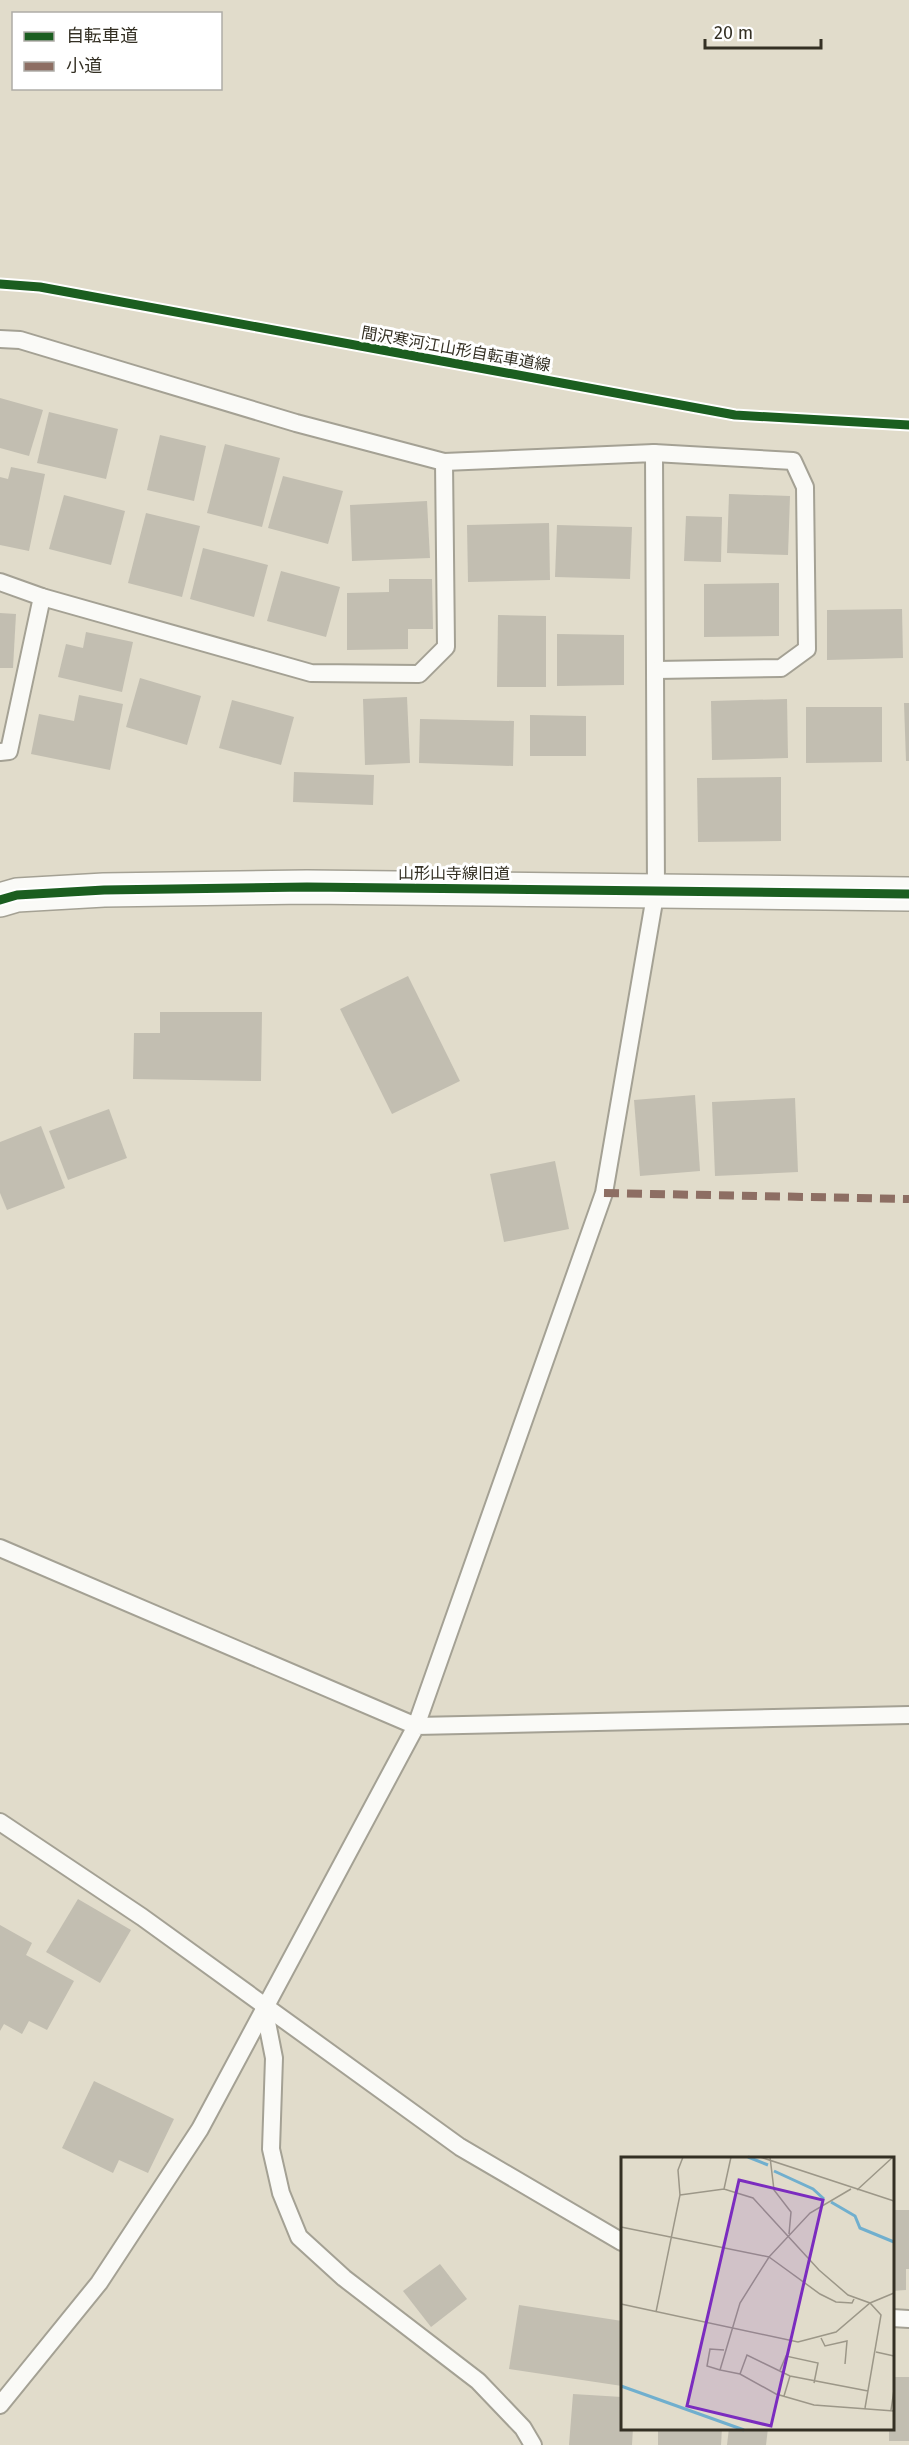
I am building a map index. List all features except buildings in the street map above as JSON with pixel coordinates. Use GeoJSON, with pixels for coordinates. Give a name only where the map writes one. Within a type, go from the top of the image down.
{"type":"FeatureCollection","features":[{"type":"Feature","properties":{"kind":"street","name":"山形山寺線旧道"},"geometry":{"type":"LineString","coordinates":[[0,900],[17,895],[104,890],[260,888],[909,894]]}},
{"type":"Feature","properties":{"kind":"lane"},"geometry":{"type":"LineString","coordinates":[[0,339],[20,340],[296,423],[444,462],[654,453],[793,461],[805,487],[807,649],[781,668],[656,670]]}},
{"type":"Feature","properties":{"kind":"lane"},"geometry":{"type":"LineString","coordinates":[[0,2405],[99,2283],[200,2129],[416,1726],[604,1193],[656,890],[654,453]]}},
{"type":"Feature","properties":{"kind":"lane"},"geometry":{"type":"LineString","coordinates":[[0,582],[42,597],[311,673],[419,674],[446,647],[444,462]]}},
{"type":"Feature","properties":{"kind":"lane"},"geometry":{"type":"LineString","coordinates":[[0,752],[9,750],[42,597]]}},
{"type":"Feature","properties":{"kind":"lane"},"geometry":{"type":"LineString","coordinates":[[0,1548],[416,1726],[909,1715]]}},
{"type":"Feature","properties":{"kind":"lane"},"geometry":{"type":"LineString","coordinates":[[0,1822],[142,1917],[460,2147],[621,2241]]}},
{"type":"Feature","properties":{"kind":"lane"},"geometry":{"type":"LineString","coordinates":[[264,2007],[274,2058],[271,2150],[281,2193],[299,2237],[344,2278],[478,2381],[523,2428],[533,2445]]}},
{"type":"Feature","properties":{"kind":"lane"},"geometry":{"type":"LineString","coordinates":[[894,2318],[909,2319]]}},
{"type":"Feature","properties":{"kind":"marked path"},"geometry":{"type":"LineString","coordinates":[[604,1193],[909,1199]]}},
{"type":"Feature","properties":{"kind":"cycle path","name":"間沢寒河江山形自転車道線"},"geometry":{"type":"LineString","coordinates":[[0,284],[40,287],[735,415],[909,425]]}},
{"type":"Feature","properties":{"kind":"cycle path"},"geometry":{"type":"LineString","coordinates":[[0,900],[17,895],[104,890],[307,887],[909,894]]}}]}
